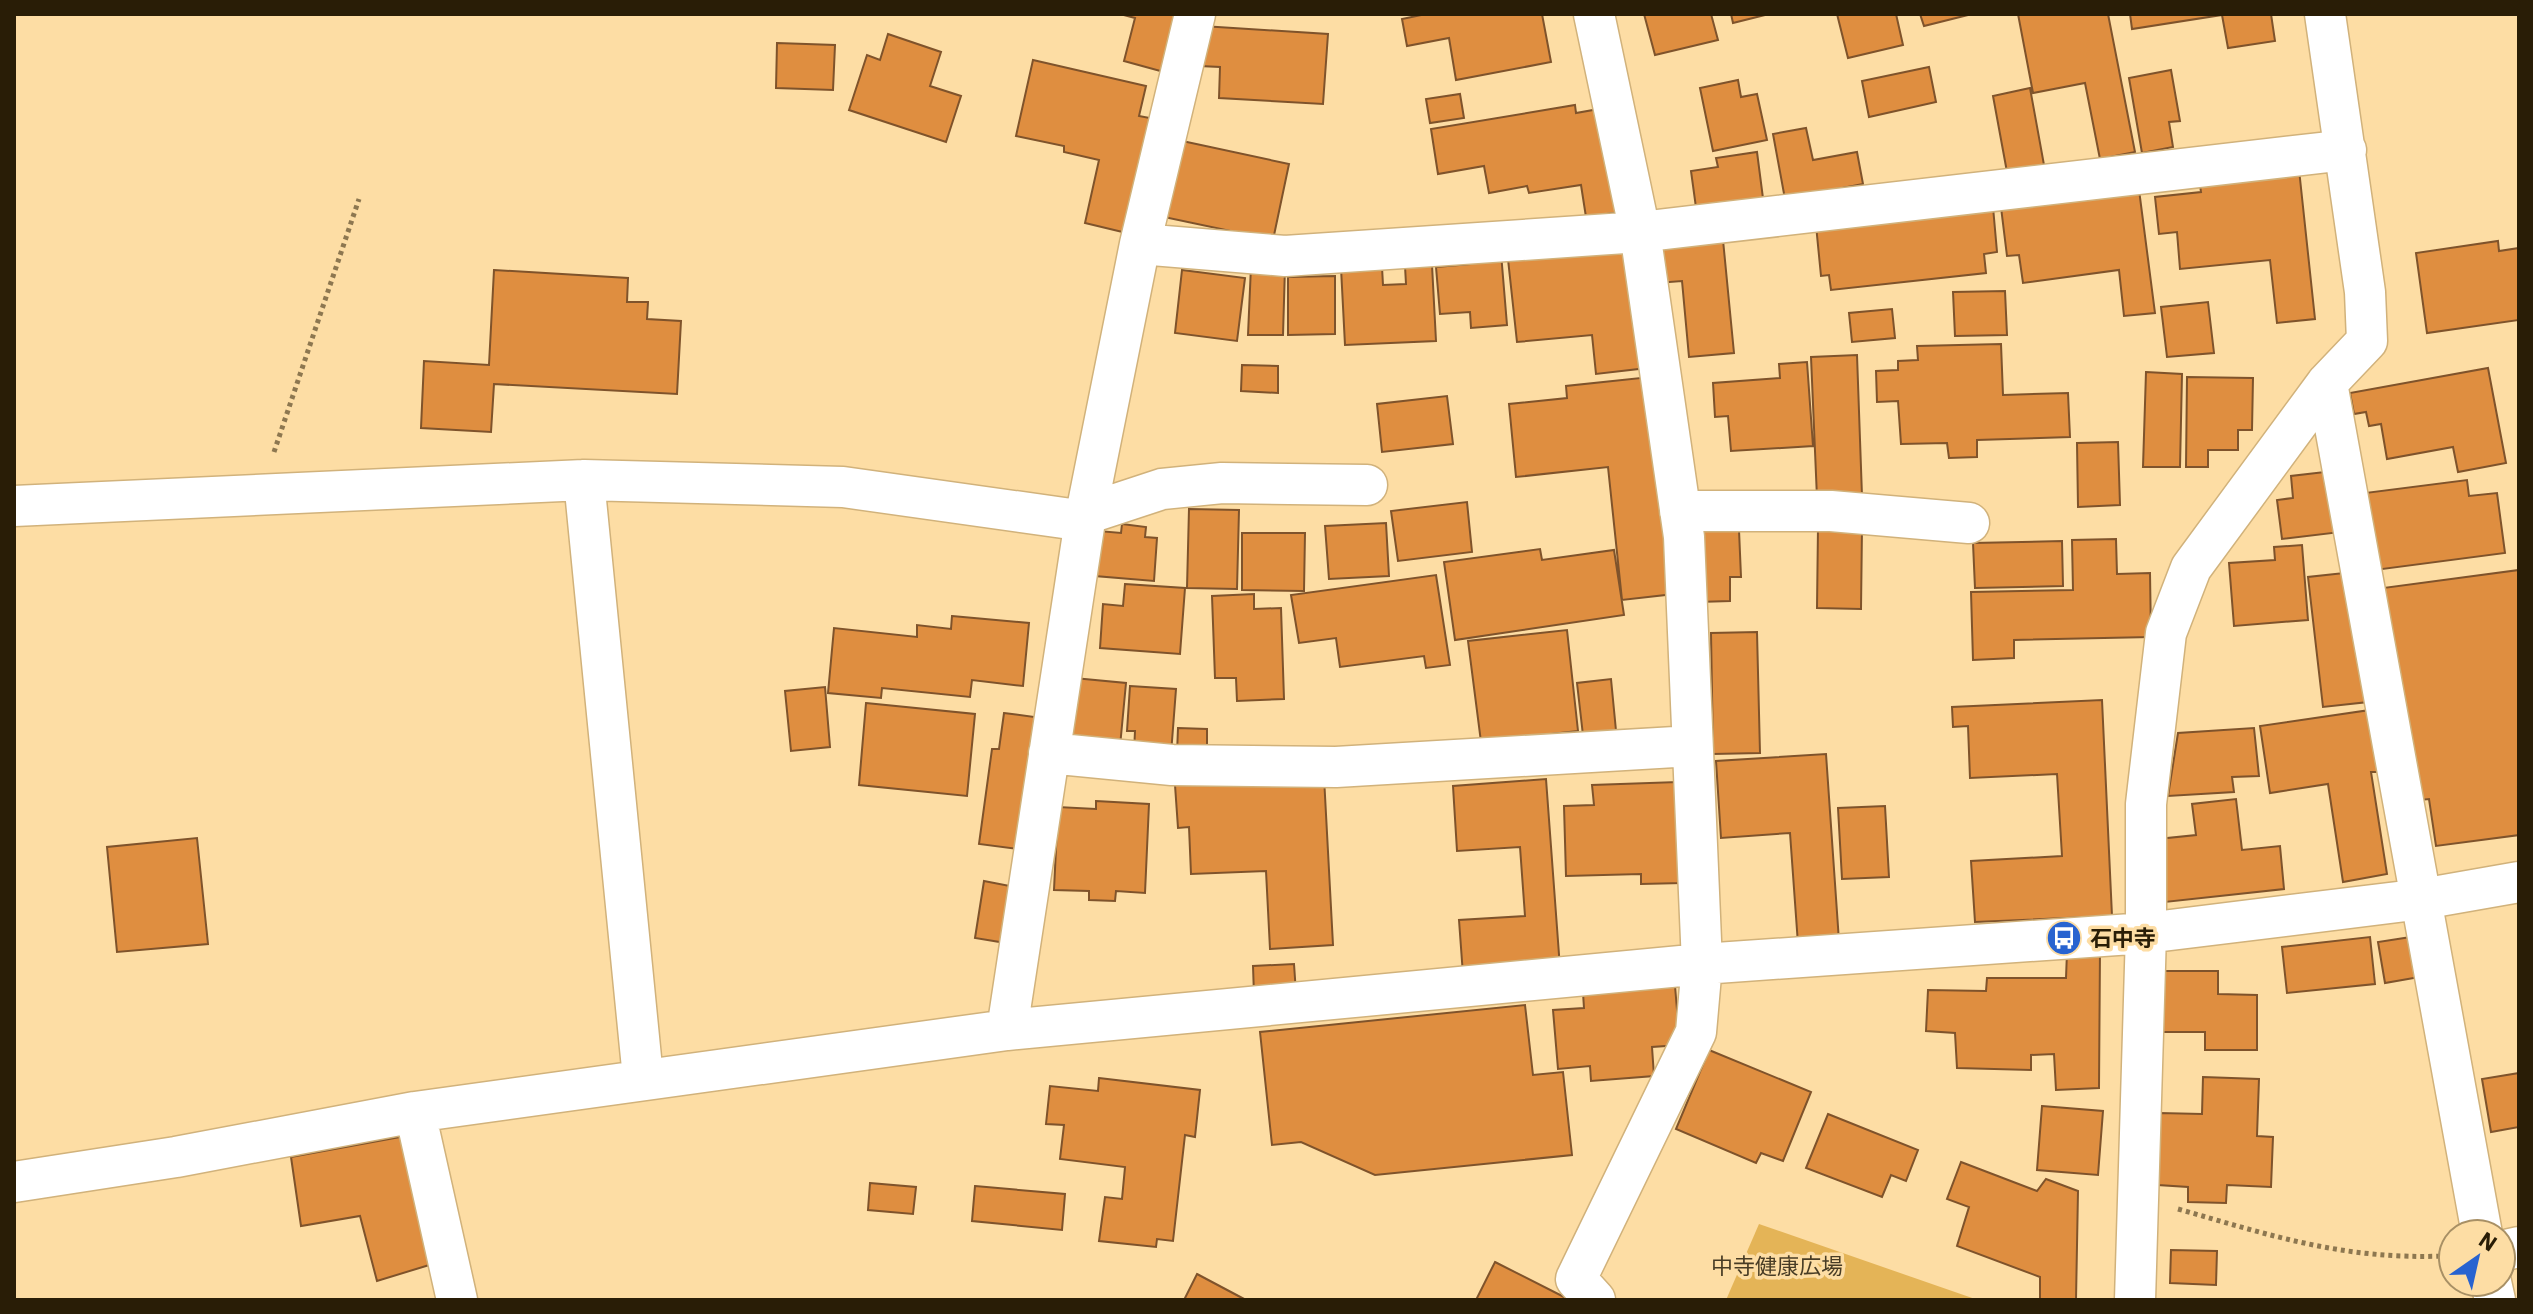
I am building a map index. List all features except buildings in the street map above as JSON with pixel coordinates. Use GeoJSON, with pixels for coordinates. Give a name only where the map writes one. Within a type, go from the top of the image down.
{"type":"FeatureCollection","features":[{"type":"Feature","properties":{"kind":"street"},"geometry":{"type":"LineString","coordinates":[[1007,1030],[1085,517],[1140,244],[1195,14]]}},
{"type":"Feature","properties":{"kind":"street"},"geometry":{"type":"LineString","coordinates":[[1594,14],[1640,232],[1680,511],[1702,964],[1696,1032],[1576,1279],[1595,1300]]}},
{"type":"Feature","properties":{"kind":"street"},"geometry":{"type":"LineString","coordinates":[[2135,1300],[2146,933],[2146,804],[2166,633],[2191,568],[2327,383],[2367,341],[2365,292],[2325,14]]}},
{"type":"Feature","properties":{"kind":"street"},"geometry":{"type":"LineString","coordinates":[[1140,244],[1285,256],[1640,232],[2346,150]]}},
{"type":"Feature","properties":{"kind":"street"},"geometry":{"type":"LineString","coordinates":[[2327,383],[2479,1218]]}},
{"type":"Feature","properties":{"kind":"street"},"geometry":{"type":"LineString","coordinates":[[584,480],[643,1078]]}},
{"type":"Feature","properties":{"kind":"street"},"geometry":{"type":"LineString","coordinates":[[14,506],[584,480],[843,487],[1085,517],[1162,489],[1222,483],[1367,485]]}},
{"type":"Feature","properties":{"kind":"street"},"geometry":{"type":"LineString","coordinates":[[1680,511],[1831,511],[1969,523]]}},
{"type":"Feature","properties":{"kind":"street"},"geometry":{"type":"LineString","coordinates":[[1049,753],[1172,765],[1336,767],[1692,746]]}},
{"type":"Feature","properties":{"kind":"street"},"geometry":{"type":"LineString","coordinates":[[14,1182],[176,1157],[415,1112],[1007,1030],[1702,964],[2146,933],[2422,899],[2519,882]]}},
{"type":"Feature","properties":{"kind":"street"},"geometry":{"type":"LineString","coordinates":[[415,1112],[457,1300]]}},
{"type":"Feature","properties":{"kind":"path"},"geometry":{"type":"LineString","coordinates":[[260,496],[359,199]]}},
{"type":"Feature","properties":{"kind":"path"},"geometry":{"type":"LineString","coordinates":[[2138,1198],[2312,1248],[2396,1258],[2437,1256]]}},
{"type":"Feature","properties":{"kind":"green space","name":"中寺健康広場"},"geometry":{"type":"Polygon","coordinates":[[[1759,1224],[1978,1300],[1726,1300],[1759,1224]]]}},
{"type":"Feature","properties":{"kind":"place","name":"石中寺"},"geometry":{"type":"Point","coordinates":[2064,938]}}]}
